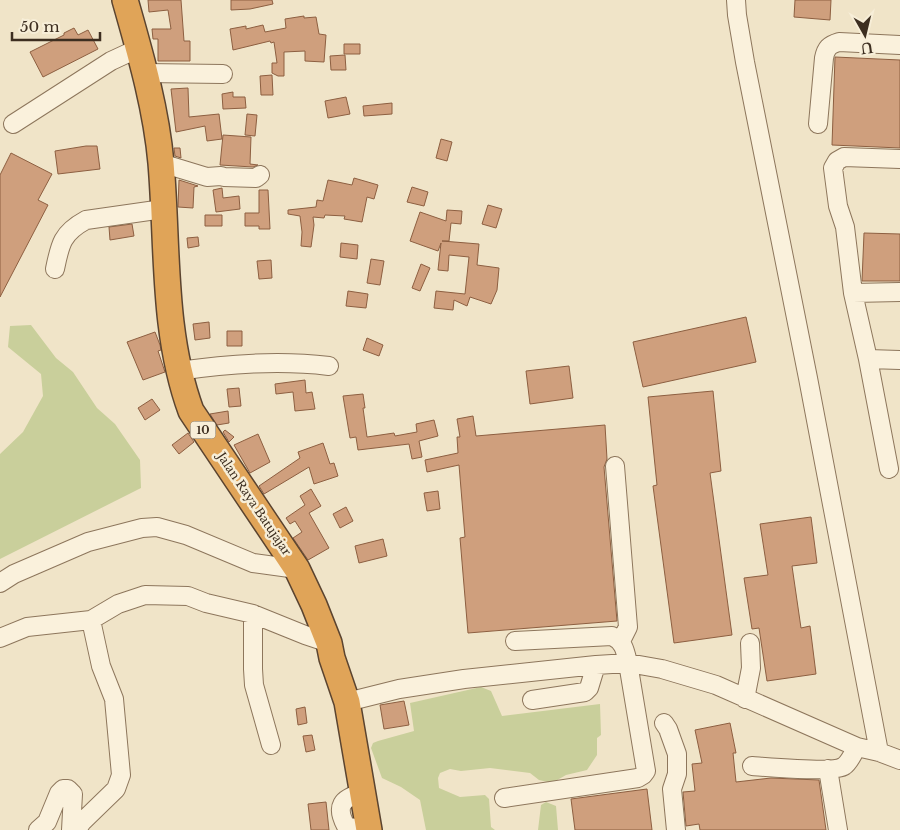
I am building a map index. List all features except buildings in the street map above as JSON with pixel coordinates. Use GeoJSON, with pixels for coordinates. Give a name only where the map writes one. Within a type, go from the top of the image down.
{"type":"FeatureCollection","features":[{"type":"Feature","properties":{"kind":"highway","name":"Jalan Raya Batujajar"},"geometry":{"type":"LineString","coordinates":[[125,0],[145,73],[161,163],[165,254],[181,386],[191,411],[297,569],[314,605],[329,643],[332,658],[347,702],[369,828]]}},
{"type":"Feature","properties":{"kind":"street"},"geometry":{"type":"LineString","coordinates":[[736,0],[745,62],[808,378],[879,752]]}},
{"type":"Feature","properties":{"kind":"street"},"geometry":{"type":"LineString","coordinates":[[818,124],[824,58],[830,44],[839,42],[900,45]]}},
{"type":"Feature","properties":{"kind":"street"},"geometry":{"type":"LineString","coordinates":[[13,124],[111,61],[139,48]]}},
{"type":"Feature","properties":{"kind":"street"},"geometry":{"type":"LineString","coordinates":[[145,73],[223,74]]}},
{"type":"Feature","properties":{"kind":"street"},"geometry":{"type":"LineString","coordinates":[[889,469],[853,293],[844,227],[838,206],[833,168],[837,160],[844,157],[900,159]]}},
{"type":"Feature","properties":{"kind":"street"},"geometry":{"type":"LineString","coordinates":[[161,163],[207,177],[256,178],[260,175]]}},
{"type":"Feature","properties":{"kind":"street"},"geometry":{"type":"LineString","coordinates":[[55,269],[59,247],[64,237],[76,225],[86,220],[163,209]]}},
{"type":"Feature","properties":{"kind":"street"},"geometry":{"type":"LineString","coordinates":[[853,293],[900,292]]}},
{"type":"Feature","properties":{"kind":"street"},"geometry":{"type":"LineString","coordinates":[[868,359],[900,360]]}},
{"type":"Feature","properties":{"kind":"street"},"geometry":{"type":"LineString","coordinates":[[178,371],[249,363],[291,363],[329,366]]}},
{"type":"Feature","properties":{"kind":"street"},"geometry":{"type":"LineString","coordinates":[[615,466],[628,627],[621,640]]}},
{"type":"Feature","properties":{"kind":"street"},"geometry":{"type":"LineString","coordinates":[[0,583],[14,574],[88,542],[142,528],[157,527],[186,535],[253,563],[297,569]]}},
{"type":"Feature","properties":{"kind":"street"},"geometry":{"type":"LineString","coordinates":[[0,638],[27,627],[91,620],[118,604],[145,595],[188,596],[214,605],[253,614],[329,643]]}},
{"type":"Feature","properties":{"kind":"street"},"geometry":{"type":"LineString","coordinates":[[253,614],[254,685],[271,746]]}},
{"type":"Feature","properties":{"kind":"street"},"geometry":{"type":"LineString","coordinates":[[77,830],[82,822],[116,789],[121,775],[114,699],[101,666],[91,620]]}},
{"type":"Feature","properties":{"kind":"street"},"geometry":{"type":"LineString","coordinates":[[504,798],[638,778],[646,771],[628,664],[621,640],[612,636],[515,641]]}},
{"type":"Feature","properties":{"kind":"street"},"geometry":{"type":"LineString","coordinates":[[745,699],[751,668],[750,643]]}},
{"type":"Feature","properties":{"kind":"street"},"geometry":{"type":"LineString","coordinates":[[347,702],[399,689],[455,680],[596,665],[628,664],[662,669],[716,685],[856,747],[879,752],[900,760]]}},
{"type":"Feature","properties":{"kind":"street"},"geometry":{"type":"LineString","coordinates":[[532,700],[585,692],[589,688],[596,665]]}},
{"type":"Feature","properties":{"kind":"street"},"geometry":{"type":"LineString","coordinates":[[664,724],[668,729],[677,754],[677,774],[672,789],[676,830]]}},
{"type":"Feature","properties":{"kind":"street"},"geometry":{"type":"LineString","coordinates":[[752,766],[841,768],[846,765],[856,747]]}},
{"type":"Feature","properties":{"kind":"street"},"geometry":{"type":"LineString","coordinates":[[828,769],[838,830]]}},
{"type":"Feature","properties":{"kind":"street"},"geometry":{"type":"LineString","coordinates":[[38,830],[48,822],[59,793],[63,789],[68,789],[73,794],[71,830]]}},
{"type":"Feature","properties":{"kind":"green space"},"geometry":{"type":"Polygon","coordinates":[[[31,325],[56,358],[73,372],[97,408],[115,424],[140,460],[141,488],[0,559],[0,454],[23,432],[43,396],[41,374],[8,347],[10,326],[31,325]]]}},
{"type":"Feature","properties":{"kind":"green space"},"geometry":{"type":"Polygon","coordinates":[[[481,687],[491,691],[502,716],[600,704],[601,735],[597,738],[597,755],[587,770],[566,775],[552,783],[539,780],[530,773],[490,768],[461,771],[450,769],[440,773],[438,778],[439,788],[460,797],[485,795],[489,799],[491,827],[495,830],[426,830],[420,800],[401,787],[382,778],[371,748],[373,743],[378,741],[414,731],[410,703],[481,687]]]}},
{"type":"Feature","properties":{"kind":"green space"},"geometry":{"type":"Polygon","coordinates":[[[546,802],[556,806],[558,830],[538,830],[541,805],[546,802]]]}}]}
